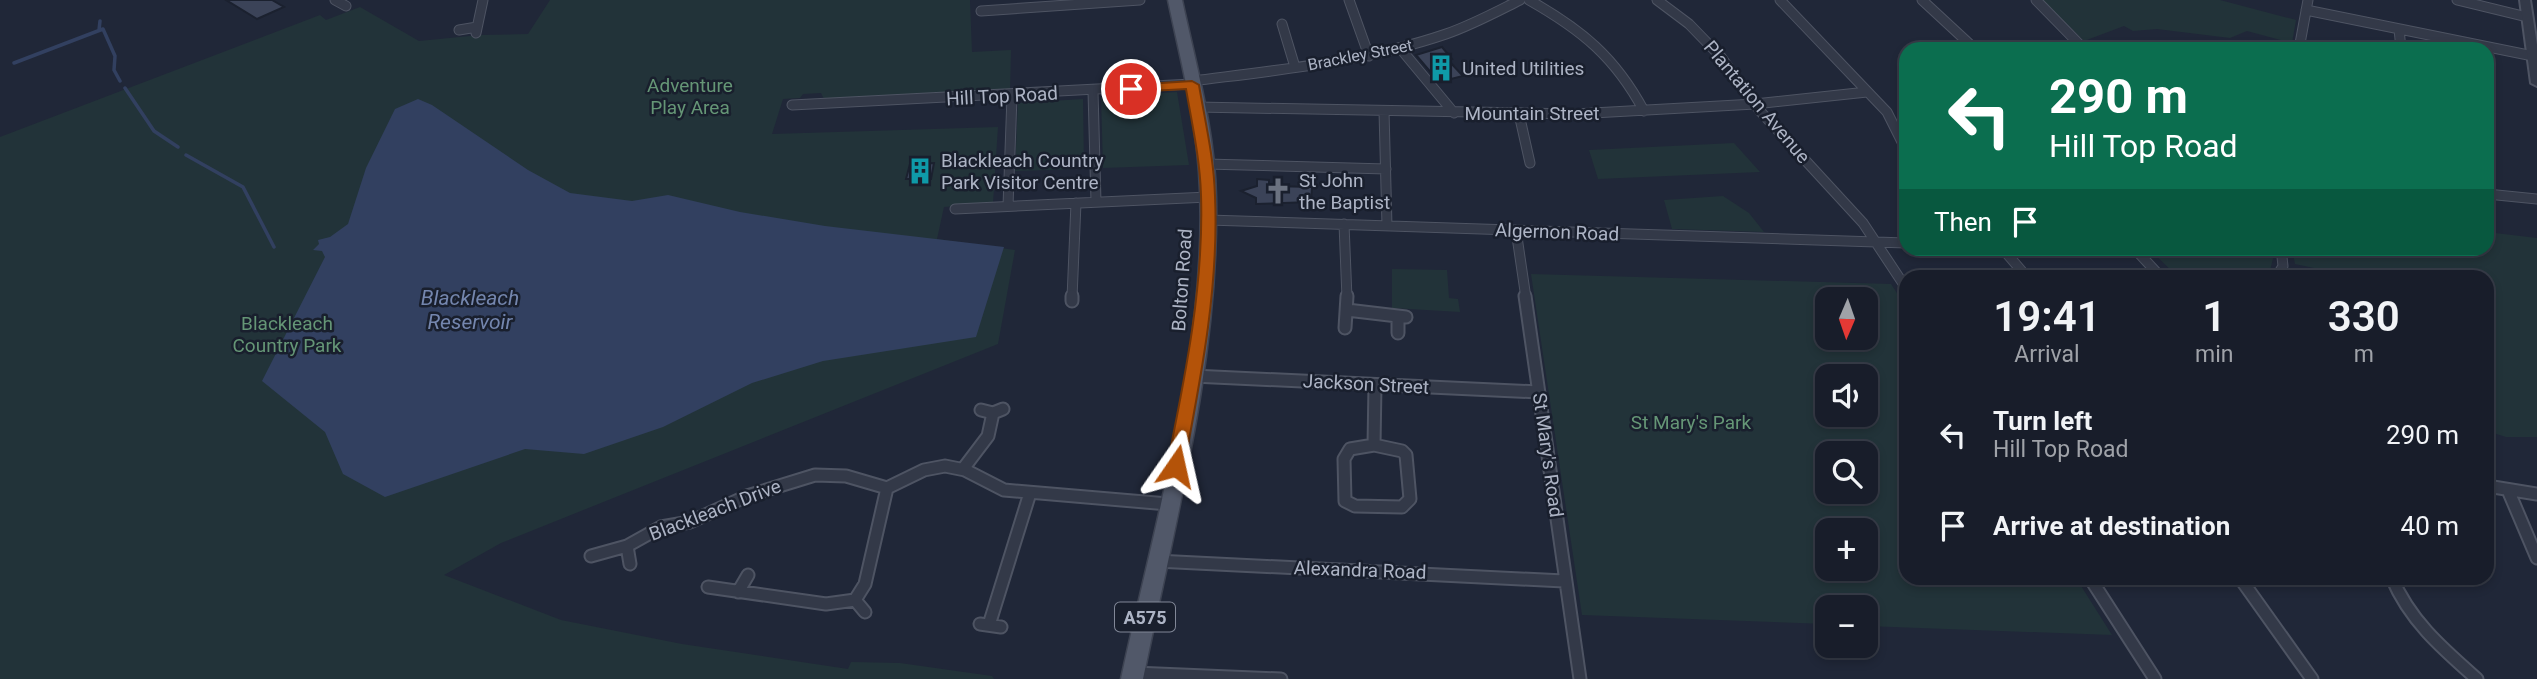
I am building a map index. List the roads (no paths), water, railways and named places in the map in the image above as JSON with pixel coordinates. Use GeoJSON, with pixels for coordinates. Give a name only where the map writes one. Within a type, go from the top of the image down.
{"type":"FeatureCollection","features":[{"type":"Feature","properties":{"kind":"main road","name":"Bolton Road"},"geometry":{"type":"LineString","coordinates":[[1156,562],[1193,376],[1205,298],[1208,220],[1206,164],[1175,0]]}},
{"type":"Feature","properties":{"kind":"main road","name":"A575"},"geometry":{"type":"LineString","coordinates":[[1133,676],[1156,562]]}},
{"type":"Feature","properties":{"kind":"street"},"geometry":{"type":"LineString","coordinates":[[335,0],[346,6]]}},
{"type":"Feature","properties":{"kind":"street"},"geometry":{"type":"LineString","coordinates":[[459,30],[477,30],[483,0]]}},
{"type":"Feature","properties":{"kind":"street"},"geometry":{"type":"LineString","coordinates":[[981,12],[1140,0]]}},
{"type":"Feature","properties":{"kind":"street"},"geometry":{"type":"LineString","coordinates":[[1349,0],[1369,55]]}},
{"type":"Feature","properties":{"kind":"street","name":"Brackley Street"},"geometry":{"type":"LineString","coordinates":[[1192,83],[1295,68],[1400,48],[1461,28],[1520,0]]}},
{"type":"Feature","properties":{"kind":"street"},"geometry":{"type":"LineString","coordinates":[[1529,0],[1572,24],[1605,52],[1630,83],[1644,111]]}},
{"type":"Feature","properties":{"kind":"street","name":"Plantation Avenue"},"geometry":{"type":"LineString","coordinates":[[1657,0],[1705,39],[1721,57],[1755,104],[1863,223],[1899,277]]}},
{"type":"Feature","properties":{"kind":"street"},"geometry":{"type":"LineString","coordinates":[[1780,0],[1893,120],[1899,134]]}},
{"type":"Feature","properties":{"kind":"street"},"geometry":{"type":"LineString","coordinates":[[1922,0],[1967,42]]}},
{"type":"Feature","properties":{"kind":"street"},"geometry":{"type":"LineString","coordinates":[[2036,0],[2077,42]]}},
{"type":"Feature","properties":{"kind":"street"},"geometry":{"type":"LineString","coordinates":[[2300,42],[2308,0]]}},
{"type":"Feature","properties":{"kind":"street"},"geometry":{"type":"LineString","coordinates":[[2457,0],[2527,17]]}},
{"type":"Feature","properties":{"kind":"street"},"geometry":{"type":"LineString","coordinates":[[2525,0],[2537,83]]}},
{"type":"Feature","properties":{"kind":"street"},"geometry":{"type":"LineString","coordinates":[[2306,10],[2464,42]]}},
{"type":"Feature","properties":{"kind":"street"},"geometry":{"type":"LineString","coordinates":[[1274,33],[1284,28],[1295,68]]}},
{"type":"Feature","properties":{"kind":"street"},"geometry":{"type":"LineString","coordinates":[[2399,29],[2400,42]]}},
{"type":"Feature","properties":{"kind":"street"},"geometry":{"type":"LineString","coordinates":[[1400,48],[1454,113]]}},
{"type":"Feature","properties":{"kind":"street"},"geometry":{"type":"LineString","coordinates":[[2494,48],[2533,56]]}},
{"type":"Feature","properties":{"kind":"street","name":"Hill Top Road"},"geometry":{"type":"LineString","coordinates":[[792,105],[813,101],[1012,96],[1192,83]]}},
{"type":"Feature","properties":{"kind":"street"},"geometry":{"type":"LineString","coordinates":[[1093,91],[1096,202]]}},
{"type":"Feature","properties":{"kind":"street","name":"Mountain Street"},"geometry":{"type":"LineString","coordinates":[[1197,107],[1519,114],[1644,111],[1755,104],[1867,92]]}},
{"type":"Feature","properties":{"kind":"street"},"geometry":{"type":"LineString","coordinates":[[1008,206],[1012,96]]}},
{"type":"Feature","properties":{"kind":"street"},"geometry":{"type":"LineString","coordinates":[[1384,111],[1387,226]]}},
{"type":"Feature","properties":{"kind":"street"},"geometry":{"type":"LineString","coordinates":[[1519,114],[1530,163]]}},
{"type":"Feature","properties":{"kind":"street"},"geometry":{"type":"LineString","coordinates":[[1206,164],[1385,169]]}},
{"type":"Feature","properties":{"kind":"street"},"geometry":{"type":"LineString","coordinates":[[2494,195],[2537,198]]}},
{"type":"Feature","properties":{"kind":"street"},"geometry":{"type":"LineString","coordinates":[[955,209],[1208,197]]}},
{"type":"Feature","properties":{"kind":"street"},"geometry":{"type":"LineString","coordinates":[[1072,301],[1076,203]]}},
{"type":"Feature","properties":{"kind":"street","name":"Algernon Road"},"geometry":{"type":"LineString","coordinates":[[1208,220],[1899,243]]}},
{"type":"Feature","properties":{"kind":"street"},"geometry":{"type":"LineString","coordinates":[[1344,225],[1347,310],[1345,328]]}},
{"type":"Feature","properties":{"kind":"street","name":"St Mary's Road"},"geometry":{"type":"LineString","coordinates":[[1516,230],[1580,679]]}},
{"type":"Feature","properties":{"kind":"street"},"geometry":{"type":"LineString","coordinates":[[2011,256],[2021,270]]}},
{"type":"Feature","properties":{"kind":"street"},"geometry":{"type":"LineString","coordinates":[[2141,256],[2154,270]]}},
{"type":"Feature","properties":{"kind":"street"},"geometry":{"type":"LineString","coordinates":[[1073,279],[1087,279]]}},
{"type":"Feature","properties":{"kind":"street"},"geometry":{"type":"LineString","coordinates":[[1347,310],[1402,317],[1398,333]]}},
{"type":"Feature","properties":{"kind":"street","name":"Jackson Street"},"geometry":{"type":"LineString","coordinates":[[1193,376],[1539,392]]}},
{"type":"Feature","properties":{"kind":"street"},"geometry":{"type":"LineString","coordinates":[[1374,445],[1375,385]]}},
{"type":"Feature","properties":{"kind":"street"},"geometry":{"type":"LineString","coordinates":[[963,469],[988,436],[992,411]]}},
{"type":"Feature","properties":{"kind":"street"},"geometry":{"type":"LineString","coordinates":[[1374,445],[1402,451],[1406,455],[1410,499],[1402,507],[1355,506],[1345,501],[1344,458],[1350,449],[1374,445]]}},
{"type":"Feature","properties":{"kind":"street"},"geometry":{"type":"LineString","coordinates":[[708,587],[826,604],[855,600],[867,581],[872,550],[882,522],[887,488],[927,469],[963,469],[993,488],[1168,504]]}},
{"type":"Feature","properties":{"kind":"street","name":"Blackleach Drive"},"geometry":{"type":"LineString","coordinates":[[591,556],[627,546],[662,527],[690,522],[739,499],[815,475],[846,476],[887,488]]}},
{"type":"Feature","properties":{"kind":"street"},"geometry":{"type":"LineString","coordinates":[[2494,487],[2537,494]]}},
{"type":"Feature","properties":{"kind":"street"},"geometry":{"type":"LineString","coordinates":[[2508,490],[2537,558]]}},
{"type":"Feature","properties":{"kind":"street"},"geometry":{"type":"LineString","coordinates":[[990,626],[1030,493]]}},
{"type":"Feature","properties":{"kind":"street","name":"Blackleach Drive"},"geometry":{"type":"LineString","coordinates":[[627,546],[630,564]]}},
{"type":"Feature","properties":{"kind":"street","name":"Alexandra Road"},"geometry":{"type":"LineString","coordinates":[[1156,562],[1564,580]]}},
{"type":"Feature","properties":{"kind":"street"},"geometry":{"type":"LineString","coordinates":[[738,592],[748,575]]}},
{"type":"Feature","properties":{"kind":"street"},"geometry":{"type":"LineString","coordinates":[[2095,585],[2155,679]]}},
{"type":"Feature","properties":{"kind":"street"},"geometry":{"type":"LineString","coordinates":[[2245,585],[2312,679]]}},
{"type":"Feature","properties":{"kind":"street"},"geometry":{"type":"LineString","coordinates":[[2395,585],[2400,598],[2424,631],[2477,679]]}},
{"type":"Feature","properties":{"kind":"street"},"geometry":{"type":"LineString","coordinates":[[855,600],[865,612]]}},
{"type":"Feature","properties":{"kind":"street"},"geometry":{"type":"LineString","coordinates":[[1133,676],[1281,679]]}},
{"type":"Feature","properties":{"kind":"water","name":"Blackleach Reservoir"},"geometry":{"type":"Polygon","coordinates":[[[418,99],[432,105],[528,170],[570,193],[632,201],[668,195],[740,212],[825,226],[1004,247],[976,337],[823,361],[752,383],[663,427],[584,454],[525,449],[385,497],[343,474],[325,432],[262,381],[325,257],[322,251],[313,250],[319,244],[318,240],[330,237],[348,224],[366,168],[395,109],[418,99]]]}},
{"type":"Feature","properties":{"kind":"waterway"},"geometry":{"type":"LineString","coordinates":[[99,30],[100,21]]}},
{"type":"Feature","properties":{"kind":"waterway"},"geometry":{"type":"LineString","coordinates":[[14,63],[103,29],[115,56],[114,70],[120,81]]}},
{"type":"Feature","properties":{"kind":"waterway"},"geometry":{"type":"LineString","coordinates":[[125,88],[154,131],[178,147]]}},
{"type":"Feature","properties":{"kind":"waterway"},"geometry":{"type":"LineString","coordinates":[[186,155],[243,187],[274,247]]}},
{"type":"Feature","properties":{"kind":"place","name":"United Utilities"},"geometry":{"type":"Point","coordinates":[1441,68]}},
{"type":"Feature","properties":{"kind":"place","name":"Blackleach Country Park Visitor Centre"},"geometry":{"type":"Point","coordinates":[920,171]}},
{"type":"Feature","properties":{"kind":"place","name":"St John the Baptist"},"geometry":{"type":"Point","coordinates":[1278,191]}},
{"type":"Feature","properties":{"kind":"park label","name":"Adventure Play Area"},"geometry":{"type":"Point","coordinates":[690,96]}},
{"type":"Feature","properties":{"kind":"park label","name":"Blackleach Country Park"},"geometry":{"type":"Point","coordinates":[287,334]}},
{"type":"Feature","properties":{"kind":"park label","name":"St Mary's Park"},"geometry":{"type":"Point","coordinates":[1691,422]}}]}
